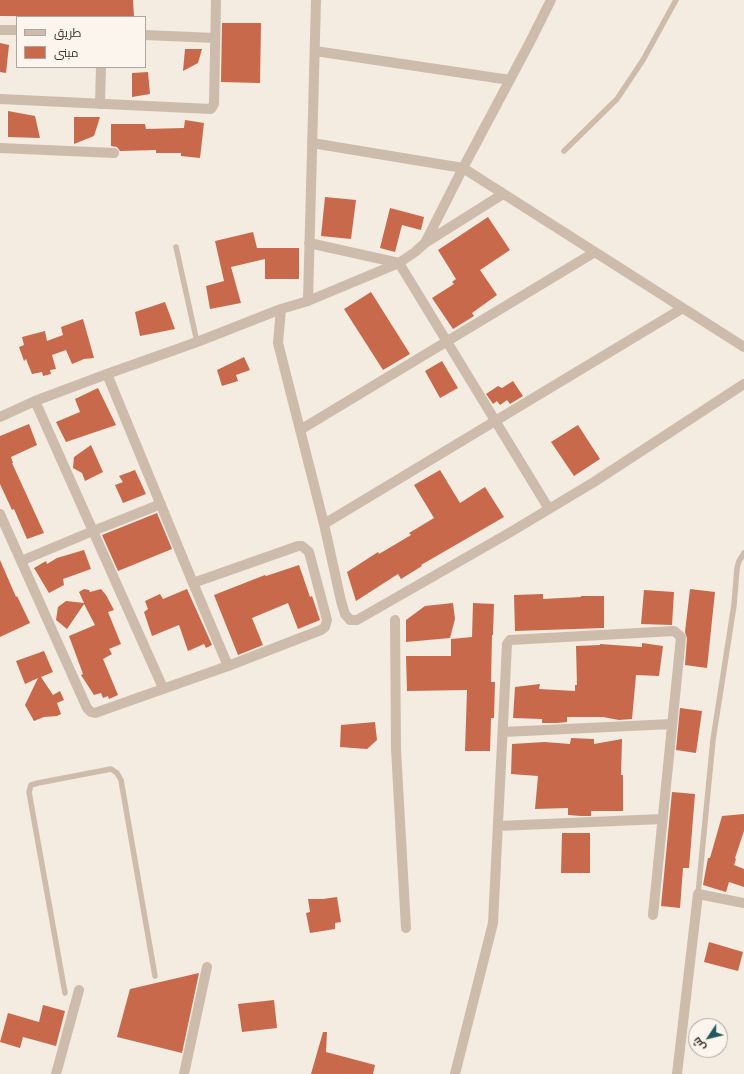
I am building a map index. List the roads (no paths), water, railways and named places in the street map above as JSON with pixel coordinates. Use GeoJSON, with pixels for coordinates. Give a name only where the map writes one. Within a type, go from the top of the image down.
{"type":"FeatureCollection","features":[{"type":"Feature","properties":{"kind":"street"},"geometry":{"type":"LineString","coordinates":[[0,99],[211,109],[214,104],[216,0]]}},
{"type":"Feature","properties":{"kind":"street"},"geometry":{"type":"LineString","coordinates":[[308,301],[316,0]]}},
{"type":"Feature","properties":{"kind":"street"},"geometry":{"type":"LineString","coordinates":[[424,243],[551,0]]}},
{"type":"Feature","properties":{"kind":"street"},"geometry":{"type":"LineString","coordinates":[[0,30],[16,30]]}},
{"type":"Feature","properties":{"kind":"street"},"geometry":{"type":"LineString","coordinates":[[146,35],[215,38]]}},
{"type":"Feature","properties":{"kind":"street"},"geometry":{"type":"LineString","coordinates":[[315,51],[510,80]]}},
{"type":"Feature","properties":{"kind":"street"},"geometry":{"type":"LineString","coordinates":[[100,104],[102,68]]}},
{"type":"Feature","properties":{"kind":"street"},"geometry":{"type":"LineString","coordinates":[[312,143],[462,168],[744,347]]}},
{"type":"Feature","properties":{"kind":"street"},"geometry":{"type":"LineString","coordinates":[[0,148],[114,152]]}},
{"type":"Feature","properties":{"kind":"street"},"geometry":{"type":"LineString","coordinates":[[0,417],[35,401],[197,342],[281,309],[308,301],[399,263],[415,252],[424,243],[504,194]]}},
{"type":"Feature","properties":{"kind":"street"},"geometry":{"type":"LineString","coordinates":[[309,244],[399,263],[548,509]]}},
{"type":"Feature","properties":{"kind":"street"},"geometry":{"type":"LineString","coordinates":[[300,430],[595,252]]}},
{"type":"Feature","properties":{"kind":"street"},"geometry":{"type":"LineString","coordinates":[[324,524],[683,308]]}},
{"type":"Feature","properties":{"kind":"street"},"geometry":{"type":"LineString","coordinates":[[281,309],[278,343],[324,524],[345,614],[350,620],[357,620],[594,482],[744,384]]}},
{"type":"Feature","properties":{"kind":"street"},"geometry":{"type":"LineString","coordinates":[[107,374],[228,666]]}},
{"type":"Feature","properties":{"kind":"street"},"geometry":{"type":"LineString","coordinates":[[35,401],[163,688]]}},
{"type":"Feature","properties":{"kind":"street"},"geometry":{"type":"LineString","coordinates":[[21,561],[93,530],[161,504]]}},
{"type":"Feature","properties":{"kind":"street"},"geometry":{"type":"LineString","coordinates":[[0,514],[89,710],[95,713],[228,666],[321,630],[325,627],[327,620],[309,552],[302,546],[298,546],[193,583]]}},
{"type":"Feature","properties":{"kind":"street"},"geometry":{"type":"LineString","coordinates":[[395,620],[396,749],[406,928]]}},
{"type":"Feature","properties":{"kind":"street"},"geometry":{"type":"LineString","coordinates":[[455,1074],[493,923],[507,644],[510,640],[674,631],[681,638],[653,915]]}},
{"type":"Feature","properties":{"kind":"street"},"geometry":{"type":"LineString","coordinates":[[503,732],[672,724]]}},
{"type":"Feature","properties":{"kind":"street"},"geometry":{"type":"LineString","coordinates":[[498,826],[662,819]]}},
{"type":"Feature","properties":{"kind":"street"},"geometry":{"type":"LineString","coordinates":[[677,1074],[698,894],[744,903]]}},
{"type":"Feature","properties":{"kind":"street"},"geometry":{"type":"LineString","coordinates":[[184,1074],[207,967]]}},
{"type":"Feature","properties":{"kind":"street"},"geometry":{"type":"LineString","coordinates":[[56,1074],[79,990]]}},
{"type":"Feature","properties":{"kind":"lane"},"geometry":{"type":"LineString","coordinates":[[564,151],[617,99],[643,60],[676,0]]}},
{"type":"Feature","properties":{"kind":"lane"},"geometry":{"type":"LineString","coordinates":[[176,247],[197,342]]}},
{"type":"Feature","properties":{"kind":"lane"},"geometry":{"type":"LineString","coordinates":[[698,894],[713,740],[734,605],[737,568],[739,560],[744,553]]}},
{"type":"Feature","properties":{"kind":"lane"},"geometry":{"type":"LineString","coordinates":[[65,993],[29,792],[31,785],[38,783],[111,769],[117,773],[121,780],[155,976]]}}]}
